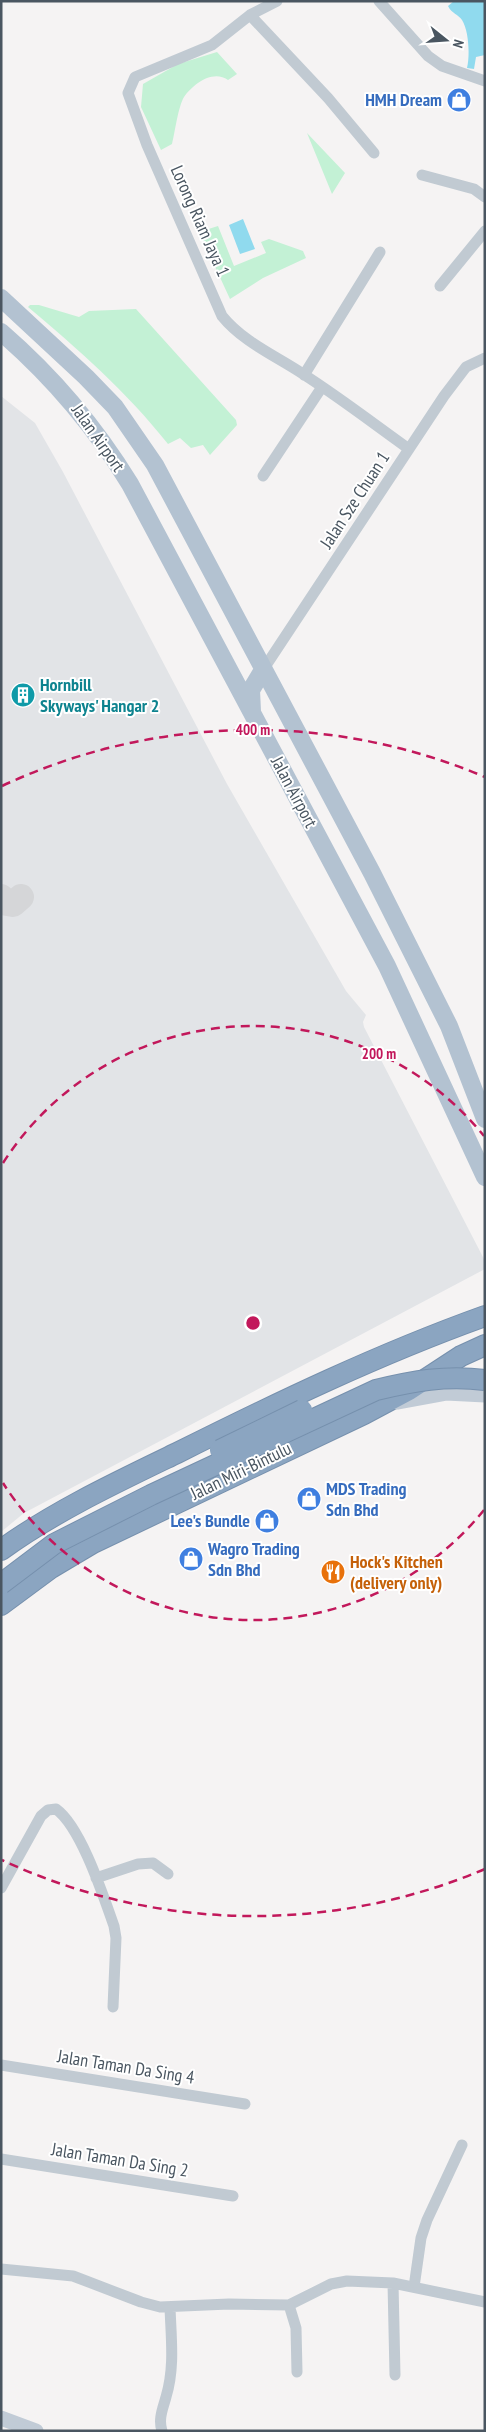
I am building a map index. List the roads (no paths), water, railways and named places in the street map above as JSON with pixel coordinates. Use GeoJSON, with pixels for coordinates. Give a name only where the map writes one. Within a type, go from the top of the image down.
{"type":"FeatureCollection","features":[{"type":"Feature","properties":{"kind":"highway"},"geometry":{"type":"LineString","coordinates":[[1,1550],[84,1499],[233,1425],[378,1357],[482,1315]]}},
{"type":"Feature","properties":{"kind":"highway","name":"Jalan Miri-Bintulu"},"geometry":{"type":"LineString","coordinates":[[1,1605],[51,1568],[93,1542],[364,1414],[409,1390],[461,1356],[485,1345]]}},
{"type":"Feature","properties":{"kind":"highway"},"geometry":{"type":"LineString","coordinates":[[1,1569],[34,1544],[80,1516],[361,1383],[393,1372],[428,1366],[485,1368]]}},
{"type":"Feature","properties":{"kind":"highway"},"geometry":{"type":"LineString","coordinates":[[1,1584],[54,1544],[151,1495],[376,1390],[413,1381],[438,1378],[485,1380]]}},
{"type":"Feature","properties":{"kind":"main road","name":"Jalan Airport"},"geometry":{"type":"LineString","coordinates":[[1,298],[86,377],[115,407],[139,440],[178,508],[372,874],[449,1026],[485,1119]]}},
{"type":"Feature","properties":{"kind":"main road","name":"Jalan Airport"},"geometry":{"type":"LineString","coordinates":[[1,332],[66,394],[106,445],[134,493],[394,980],[485,1177]]}},
{"type":"Feature","properties":{"kind":"main road"},"geometry":{"type":"LineString","coordinates":[[253,715],[251,690],[263,670]]}},
{"type":"Feature","properties":{"kind":"main road"},"geometry":{"type":"LineString","coordinates":[[364,1414],[406,1399],[446,1393],[485,1395]]}},
{"type":"Feature","properties":{"kind":"main road"},"geometry":{"type":"LineString","coordinates":[[1,2418],[36,2431]]}},
{"type":"Feature","properties":{"kind":"street","name":"Lorong Riam Jaya 1"},"geometry":{"type":"LineString","coordinates":[[277,1],[250,15],[212,45],[135,77],[128,93],[147,145],[222,316],[244,336],[322,387],[409,449]]}},
{"type":"Feature","properties":{"kind":"street"},"geometry":{"type":"LineString","coordinates":[[379,1],[435,61],[459,74],[485,81]]}},
{"type":"Feature","properties":{"kind":"street"},"geometry":{"type":"LineString","coordinates":[[250,15],[328,98],[374,153]]}},
{"type":"Feature","properties":{"kind":"street"},"geometry":{"type":"LineString","coordinates":[[422,175],[474,189],[485,197]]}},
{"type":"Feature","properties":{"kind":"street"},"geometry":{"type":"LineString","coordinates":[[440,286],[485,231]]}},
{"type":"Feature","properties":{"kind":"street"},"geometry":{"type":"LineString","coordinates":[[304,375],[380,252]]}},
{"type":"Feature","properties":{"kind":"street","name":"Jalan Sze Chuan 1"},"geometry":{"type":"LineString","coordinates":[[263,670],[463,370],[469,364],[485,358]]}},
{"type":"Feature","properties":{"kind":"street"},"geometry":{"type":"LineString","coordinates":[[263,476],[322,387]]}},
{"type":"Feature","properties":{"kind":"street"},"geometry":{"type":"LineString","coordinates":[[1,1888],[4,1872],[41,1816],[48,1810],[56,1809],[69,1823],[96,1878],[114,1926],[116,1938],[113,2007]]}},
{"type":"Feature","properties":{"kind":"street"},"geometry":{"type":"LineString","coordinates":[[96,1878],[138,1864],[152,1863],[168,1874]]}},
{"type":"Feature","properties":{"kind":"street","name":"Jalan Taman Da Sing 4"},"geometry":{"type":"LineString","coordinates":[[1,2065],[244,2104]]}},
{"type":"Feature","properties":{"kind":"street"},"geometry":{"type":"LineString","coordinates":[[414,2287],[421,2238],[427,2220],[462,2145]]}},
{"type":"Feature","properties":{"kind":"street","name":"Jalan Taman Da Sing 2"},"geometry":{"type":"LineString","coordinates":[[1,2159],[233,2196]]}},
{"type":"Feature","properties":{"kind":"street"},"geometry":{"type":"LineString","coordinates":[[1,2269],[73,2276],[141,2302],[170,2308],[229,2304],[289,2305],[339,2283],[371,2281],[393,2283],[485,2302]]}},
{"type":"Feature","properties":{"kind":"street"},"geometry":{"type":"LineString","coordinates":[[393,2283],[395,2375]]}},
{"type":"Feature","properties":{"kind":"street"},"geometry":{"type":"LineString","coordinates":[[289,2305],[296,2328],[297,2372]]}},
{"type":"Feature","properties":{"kind":"street"},"geometry":{"type":"LineString","coordinates":[[162,2431],[159,2422],[171,2380],[173,2363],[170,2308]]}},
{"type":"Feature","properties":{"kind":"water"},"geometry":{"type":"Polygon","coordinates":[[[454,1],[485,1],[485,55],[476,57],[474,69],[467,68],[468,44],[464,25],[448,6],[454,1]]]}},
{"type":"Feature","properties":{"kind":"water"},"geometry":{"type":"Polygon","coordinates":[[[243,219],[255,249],[240,254],[229,225],[243,219]]]}},
{"type":"Feature","properties":{"kind":"place","name":"HMH Dream"},"geometry":{"type":"Point","coordinates":[459,100]}},
{"type":"Feature","properties":{"kind":"place","name":"Hornbill Skyways' Hangar 2"},"geometry":{"type":"Point","coordinates":[23,695]}},
{"type":"Feature","properties":{"kind":"place","name":"MDS Trading Sdn Bhd"},"geometry":{"type":"Point","coordinates":[309,1499]}},
{"type":"Feature","properties":{"kind":"place","name":"Lee's Bundle"},"geometry":{"type":"Point","coordinates":[267,1521]}},
{"type":"Feature","properties":{"kind":"place","name":"Wagro Trading Sdn Bhd"},"geometry":{"type":"Point","coordinates":[191,1559]}},
{"type":"Feature","properties":{"kind":"place","name":"Hock's Kitchen (delivery only)"},"geometry":{"type":"Point","coordinates":[333,1572]}}]}
